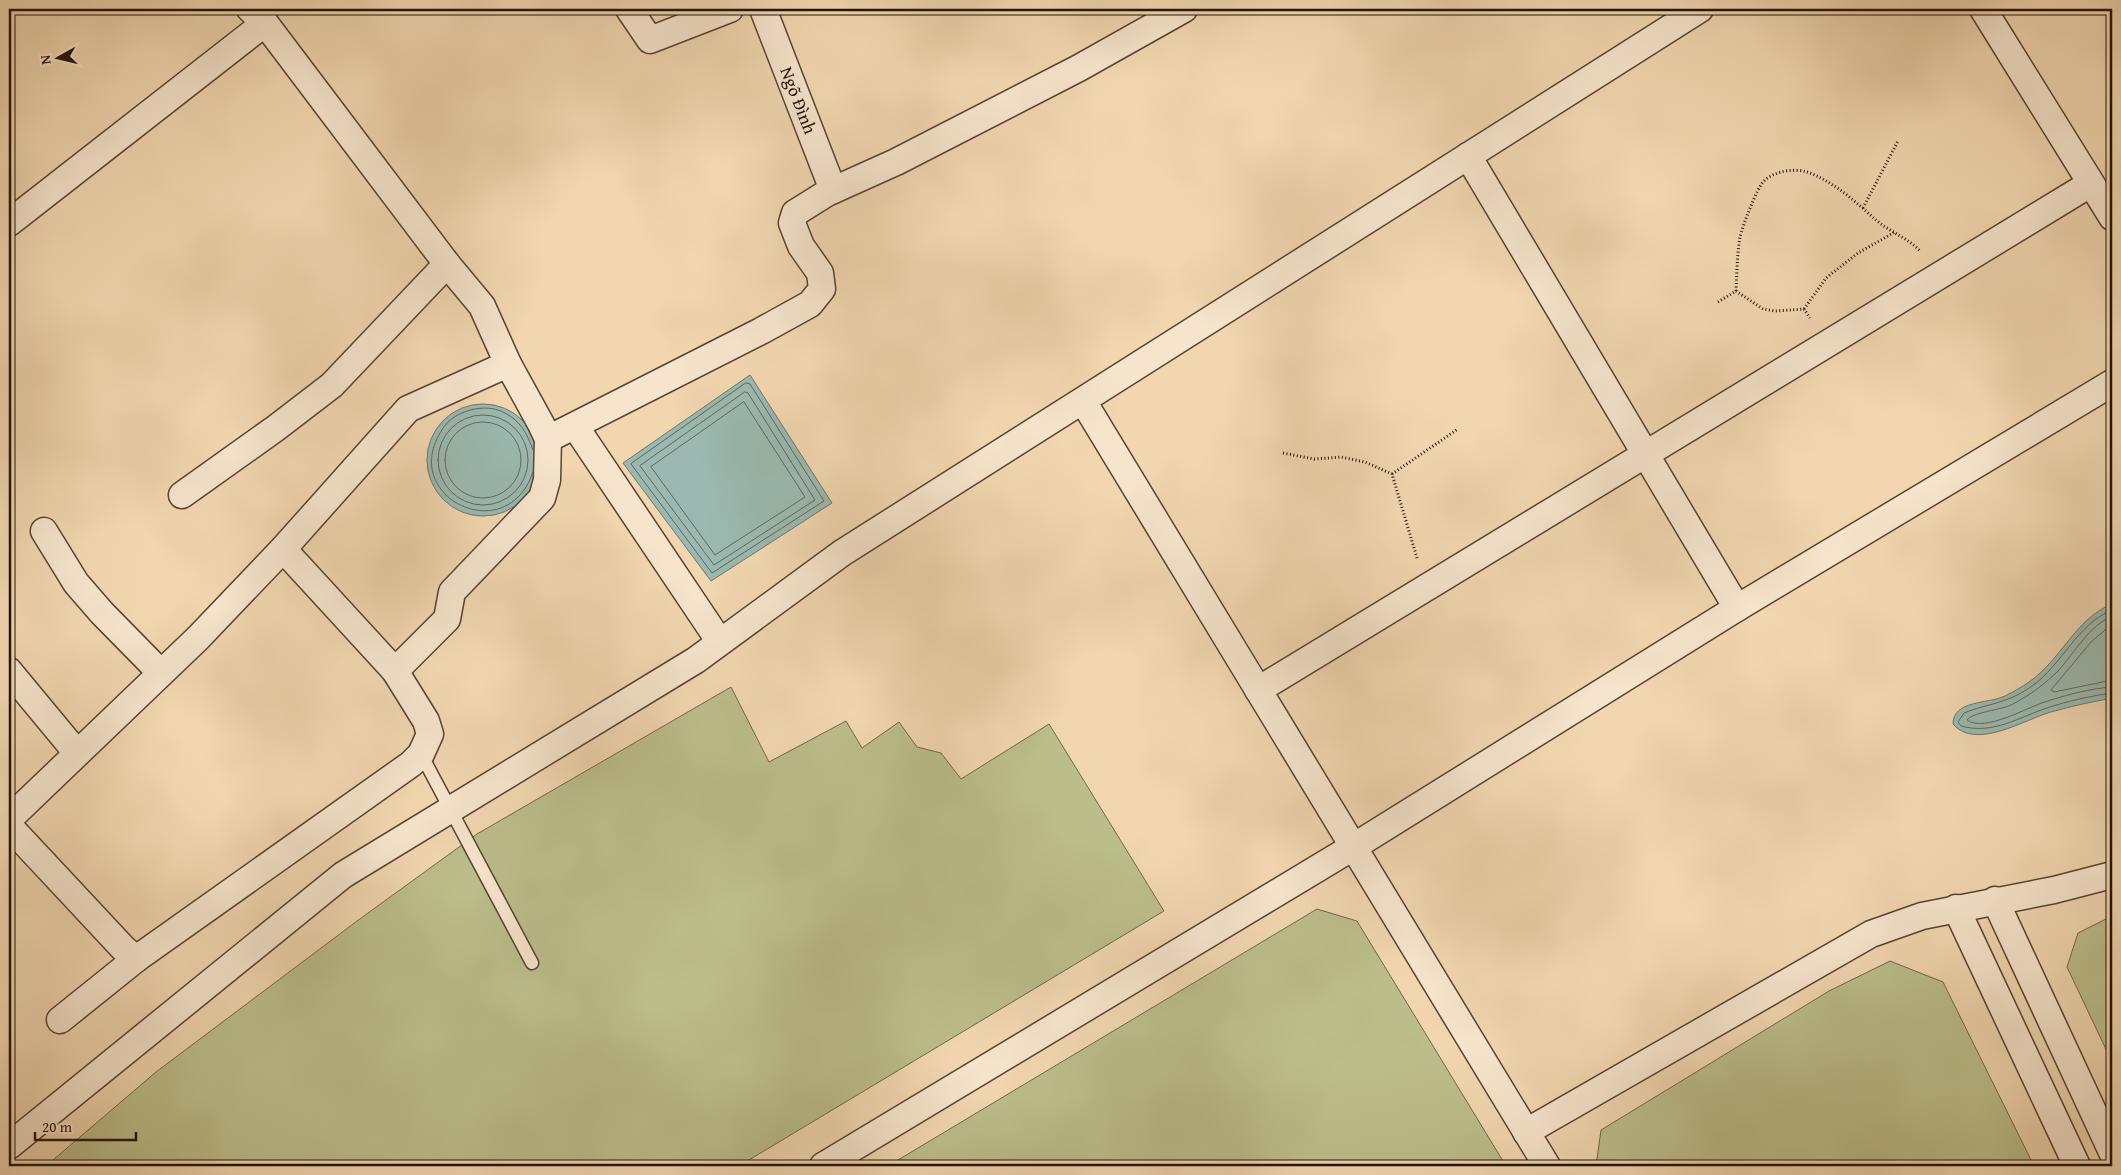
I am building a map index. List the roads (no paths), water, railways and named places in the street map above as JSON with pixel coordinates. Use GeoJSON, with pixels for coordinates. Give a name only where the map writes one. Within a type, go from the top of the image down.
{"type":"FeatureCollection","features":[{"type":"Feature","properties":{"kind":"street"},"geometry":{"type":"LineString","coordinates":[[629,9],[650,40],[730,9]]}},
{"type":"Feature","properties":{"kind":"street","name":"Ngõ Đình"},"geometry":{"type":"LineString","coordinates":[[763,9],[833,190]]}},
{"type":"Feature","properties":{"kind":"street"},"geometry":{"type":"LineString","coordinates":[[9,1146],[344,875],[696,660],[842,554],[1700,9]]}},
{"type":"Feature","properties":{"kind":"street"},"geometry":{"type":"LineString","coordinates":[[1984,9],[2112,217]]}},
{"type":"Feature","properties":{"kind":"street"},"geometry":{"type":"LineString","coordinates":[[548,439],[761,331],[810,304],[822,289],[820,273],[801,246],[792,223],[796,213],[833,190],[896,162],[1079,68],[1174,11]]}},
{"type":"Feature","properties":{"kind":"street"},"geometry":{"type":"LineString","coordinates":[[9,223],[258,16],[482,306],[508,364],[542,424],[548,439],[547,480],[542,498],[452,592],[447,619],[396,671]]}},
{"type":"Feature","properties":{"kind":"street"},"geometry":{"type":"LineString","coordinates":[[1468,156],[1737,608]]}},
{"type":"Feature","properties":{"kind":"street"},"geometry":{"type":"LineString","coordinates":[[1258,690],[2090,184]]}},
{"type":"Feature","properties":{"kind":"street"},"geometry":{"type":"LineString","coordinates":[[182,494],[276,428],[332,385],[448,264]]}},
{"type":"Feature","properties":{"kind":"street"},"geometry":{"type":"LineString","coordinates":[[9,819],[198,638],[283,549],[408,409],[508,364]]}},
{"type":"Feature","properties":{"kind":"street"},"geometry":{"type":"LineString","coordinates":[[823,1166],[1353,847],[1737,608],[2112,383]]}},
{"type":"Feature","properties":{"kind":"street"},"geometry":{"type":"LineString","coordinates":[[1083,400],[1547,1166]]}},
{"type":"Feature","properties":{"kind":"street"},"geometry":{"type":"LineString","coordinates":[[575,426],[720,642]]}},
{"type":"Feature","properties":{"kind":"street"},"geometry":{"type":"LineString","coordinates":[[44,530],[76,583],[102,613],[162,673]]}},
{"type":"Feature","properties":{"kind":"street"},"geometry":{"type":"LineString","coordinates":[[60,1020],[136,959],[368,796],[411,764],[421,754],[430,734],[426,721],[396,671],[283,549]]}},
{"type":"Feature","properties":{"kind":"street"},"geometry":{"type":"LineString","coordinates":[[9,672],[77,753]]}},
{"type":"Feature","properties":{"kind":"street"},"geometry":{"type":"LineString","coordinates":[[9,826],[123,948],[136,959]]}},
{"type":"Feature","properties":{"kind":"street"},"geometry":{"type":"LineString","coordinates":[[1526,1132],[1871,934],[1922,916],[1995,900],[2054,890],[2112,875]]}},
{"type":"Feature","properties":{"kind":"street"},"geometry":{"type":"LineString","coordinates":[[1995,900],[2112,1152]]}},
{"type":"Feature","properties":{"kind":"street"},"geometry":{"type":"LineString","coordinates":[[1956,908],[2077,1166]]}},
{"type":"Feature","properties":{"kind":"lane"},"geometry":{"type":"LineString","coordinates":[[421,754],[532,962]]}},
{"type":"Feature","properties":{"kind":"water"},"geometry":{"type":"Polygon","coordinates":[[[750,375],[832,503],[711,581],[623,463],[750,375]]]}},
{"type":"Feature","properties":{"kind":"water"},"geometry":{"type":"Polygon","coordinates":[[[483,404],[505,408],[523,420],[535,438],[539,460],[535,482],[523,500],[505,512],[483,516],[461,512],[443,500],[431,482],[427,460],[431,438],[443,420],[461,408],[483,404]]]}},
{"type":"Feature","properties":{"kind":"water"},"geometry":{"type":"Polygon","coordinates":[[[2112,604],[2112,698],[2051,712],[2001,731],[1987,734],[1963,732],[1953,724],[1955,716],[1965,707],[1998,699],[2029,682],[2050,663],[2088,619],[2112,604]]]}}]}
